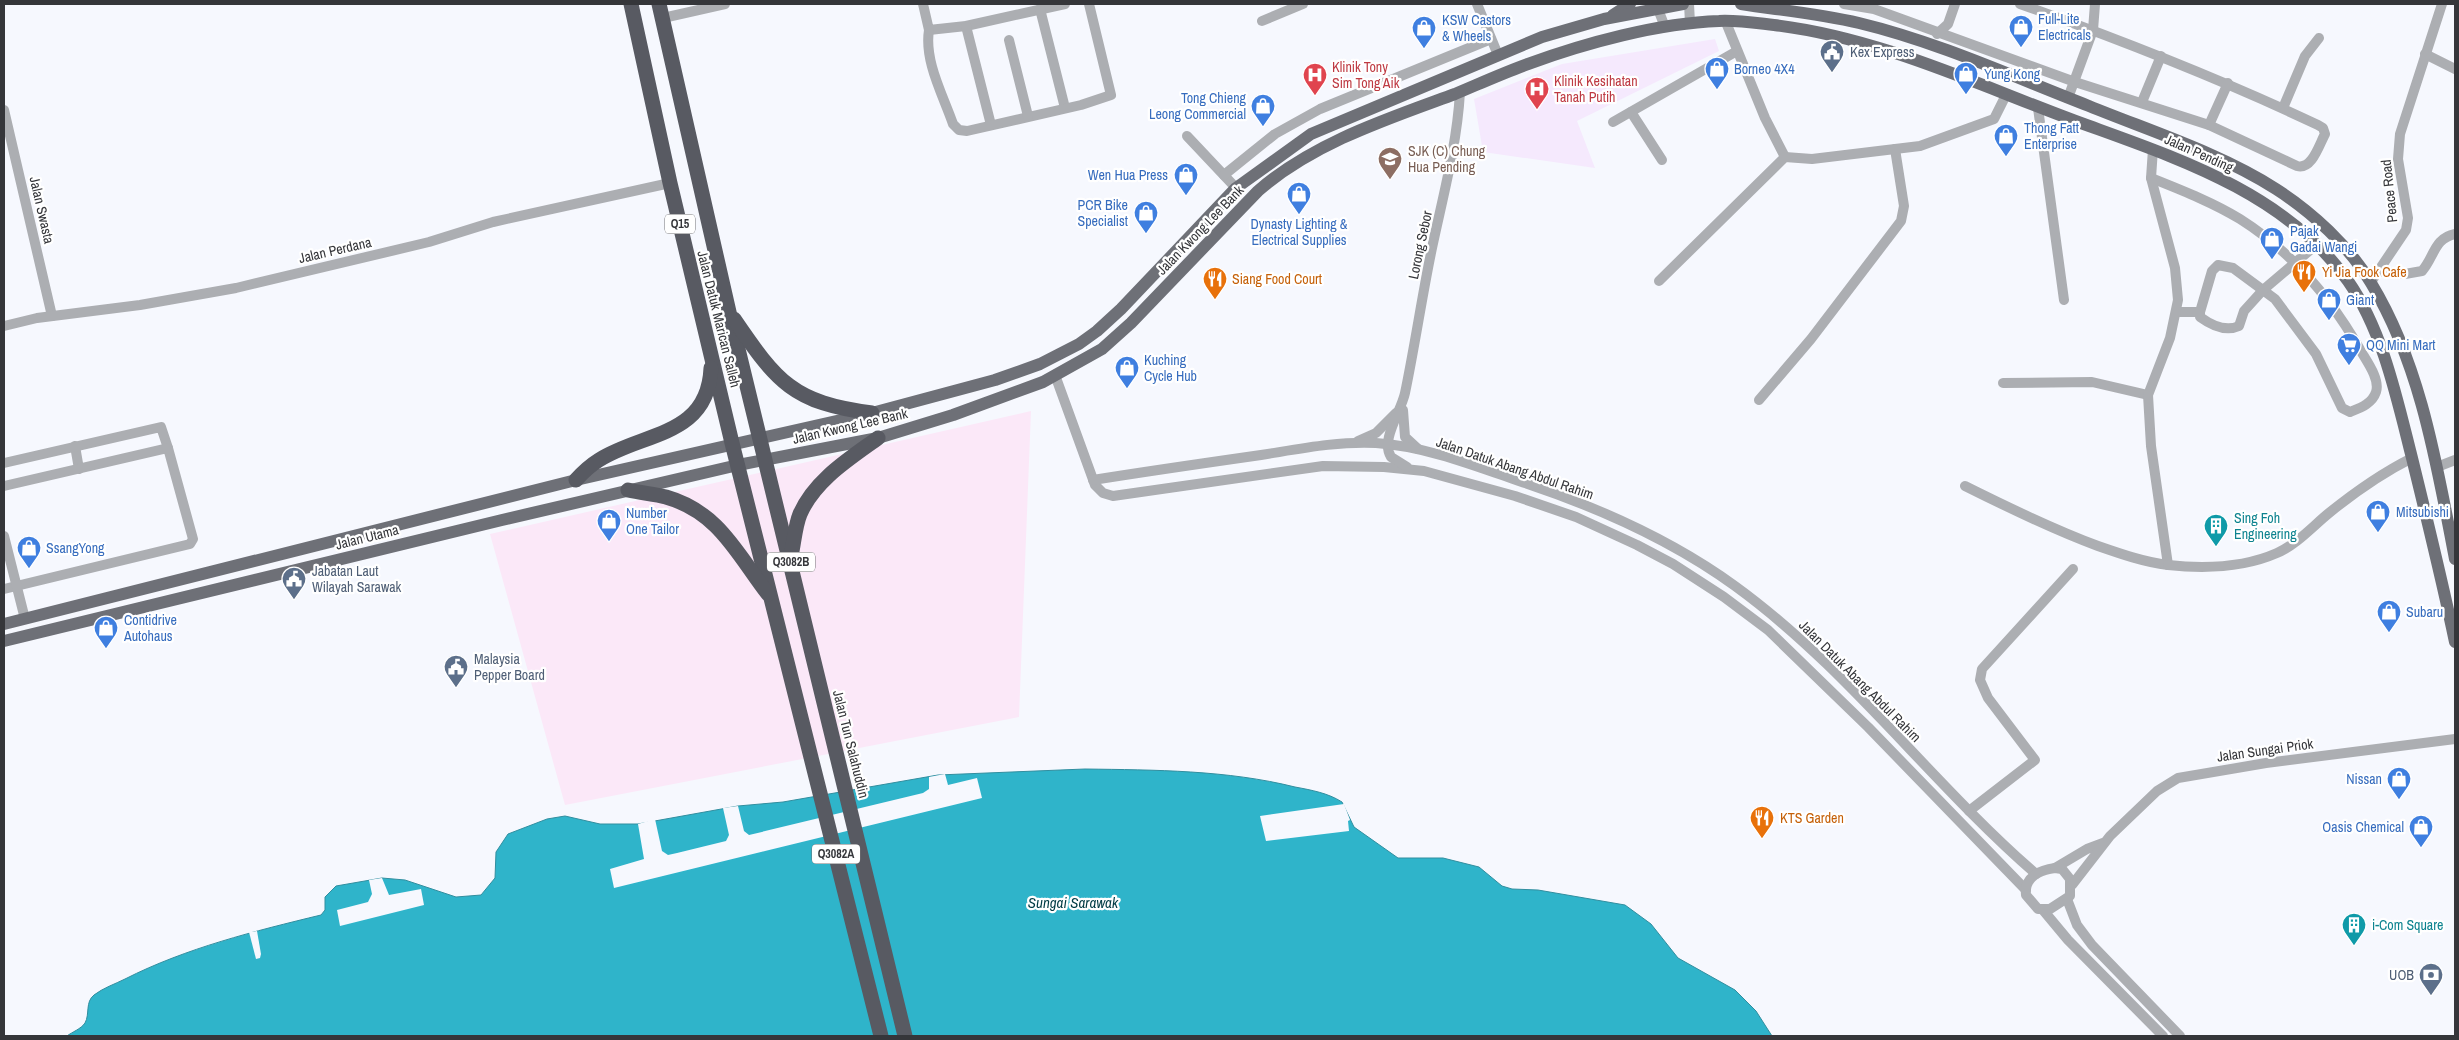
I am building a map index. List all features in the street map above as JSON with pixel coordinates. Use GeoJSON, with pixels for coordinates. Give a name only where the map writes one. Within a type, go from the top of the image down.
{"type":"FeatureCollection","features":[{"type":"Feature","properties":{"kind":"highway","name":"Jalan Datuk Marican Salleh"},"geometry":{"type":"LineString","coordinates":[[631,4],[670,183],[738,466]]}},
{"type":"Feature","properties":{"kind":"highway","name":"Jalan Datuk Marican Salleh"},"geometry":{"type":"LineString","coordinates":[[661,11],[729,312],[765,460]]}},
{"type":"Feature","properties":{"kind":"highway"},"geometry":{"type":"LineString","coordinates":[[729,312],[768,368],[780,380],[807,397],[836,406],[872,413]]}},
{"type":"Feature","properties":{"kind":"highway"},"geometry":{"type":"LineString","coordinates":[[576,480],[601,459],[670,431],[690,417],[704,399],[708,388],[711,352]]}},
{"type":"Feature","properties":{"kind":"highway"},"geometry":{"type":"LineString","coordinates":[[790,561],[799,516],[810,496],[827,477],[878,438]]}},
{"type":"Feature","properties":{"kind":"highway","name":"Jalan Tun Salahuddin"},"geometry":{"type":"LineString","coordinates":[[765,460],[905,1036]]}},
{"type":"Feature","properties":{"kind":"highway","name":"Q3082A"},"geometry":{"type":"LineString","coordinates":[[738,466],[881,1036]]}},
{"type":"Feature","properties":{"kind":"highway"},"geometry":{"type":"LineString","coordinates":[[628,490],[666,497],[702,513],[725,535],[772,599]]}},
{"type":"Feature","properties":{"kind":"main road"},"geometry":{"type":"LineString","coordinates":[[1604,19],[1630,4]]}},
{"type":"Feature","properties":{"kind":"main road"},"geometry":{"type":"LineString","coordinates":[[1657,7],[1683,4]]}},
{"type":"Feature","properties":{"kind":"main road","name":"Jalan Pending"},"geometry":{"type":"LineString","coordinates":[[1741,4],[1789,7],[1861,24],[1932,46],[2068,98],[2224,162],[2276,189],[2311,215],[2374,276],[2410,369],[2437,467],[2455,558]]}},
{"type":"Feature","properties":{"kind":"main road","name":"Jalan Kwong Lee Bank"},"geometry":{"type":"LineString","coordinates":[[732,443],[872,413],[995,380],[1040,364],[1079,344],[1121,309],[1236,188],[1311,134],[1542,37],[1604,19],[1657,7]]}},
{"type":"Feature","properties":{"kind":"main road","name":"Jalan Pending"},"geometry":{"type":"LineString","coordinates":[[1665,27],[1725,20],[1811,30],[1876,46],[2038,108],[2153,149],[2224,180],[2264,203],[2302,231],[2348,282],[2366,311],[2389,375],[2412,458],[2455,642]]}},
{"type":"Feature","properties":{"kind":"main road","name":"Jalan Kwong Lee Bank"},"geometry":{"type":"LineString","coordinates":[[738,466],[878,438],[953,415],[1055,375],[1102,349],[1131,323],[1258,191],[1279,174],[1318,150],[1527,64],[1579,47],[1665,27]]}},
{"type":"Feature","properties":{"kind":"main road","name":"Jalan Utama"},"geometry":{"type":"LineString","coordinates":[[4,624],[576,480],[732,443]]}},
{"type":"Feature","properties":{"kind":"main road","name":"Jalan Utama"},"geometry":{"type":"LineString","coordinates":[[4,642],[628,490],[738,466]]}},
{"type":"Feature","properties":{"kind":"street"},"geometry":{"type":"LineString","coordinates":[[661,11],[724,4]]}},
{"type":"Feature","properties":{"kind":"street"},"geometry":{"type":"LineString","coordinates":[[923,4],[929,30],[927,44],[932,66],[953,124],[960,130],[968,131],[1081,105],[1111,95],[1089,4]]}},
{"type":"Feature","properties":{"kind":"street"},"geometry":{"type":"LineString","coordinates":[[929,30],[966,26],[1065,4]]}},
{"type":"Feature","properties":{"kind":"street"},"geometry":{"type":"LineString","coordinates":[[1262,21],[1303,4]]}},
{"type":"Feature","properties":{"kind":"street"},"geometry":{"type":"LineString","coordinates":[[1476,4],[1498,55]]}},
{"type":"Feature","properties":{"kind":"street"},"geometry":{"type":"LineString","coordinates":[[1689,4],[1690,23]]}},
{"type":"Feature","properties":{"kind":"street"},"geometry":{"type":"LineString","coordinates":[[1844,4],[1871,7],[2075,82],[2209,125],[2302,168],[2308,165],[2324,134],[2323,128],[2228,83],[2093,30],[2020,4]]}},
{"type":"Feature","properties":{"kind":"street"},"geometry":{"type":"LineString","coordinates":[[1932,46],[1938,31],[1948,24],[1955,4]]}},
{"type":"Feature","properties":{"kind":"street"},"geometry":{"type":"LineString","coordinates":[[2068,98],[2093,30],[2095,4]]}},
{"type":"Feature","properties":{"kind":"street","name":"Peace Road"},"geometry":{"type":"LineString","coordinates":[[2374,276],[2406,230],[2408,218],[2398,159],[2400,134],[2442,4]]}},
{"type":"Feature","properties":{"kind":"street"},"geometry":{"type":"LineString","coordinates":[[1657,7],[1665,27]]}},
{"type":"Feature","properties":{"kind":"street"},"geometry":{"type":"LineString","coordinates":[[1861,24],[1871,7]]}},
{"type":"Feature","properties":{"kind":"street"},"geometry":{"type":"LineString","coordinates":[[1040,9],[1064,108]]}},
{"type":"Feature","properties":{"kind":"street"},"geometry":{"type":"LineString","coordinates":[[1725,20],[1765,118],[1785,157]]}},
{"type":"Feature","properties":{"kind":"street"},"geometry":{"type":"LineString","coordinates":[[966,26],[991,125]]}},
{"type":"Feature","properties":{"kind":"street"},"geometry":{"type":"LineString","coordinates":[[2283,108],[2305,56],[2319,38]]}},
{"type":"Feature","properties":{"kind":"street"},"geometry":{"type":"LineString","coordinates":[[1224,175],[1275,134],[1320,109],[1492,39]]}},
{"type":"Feature","properties":{"kind":"street"},"geometry":{"type":"LineString","coordinates":[[1010,40],[1028,116]]}},
{"type":"Feature","properties":{"kind":"street"},"geometry":{"type":"LineString","coordinates":[[1613,122],[1737,51]]}},
{"type":"Feature","properties":{"kind":"street"},"geometry":{"type":"LineString","coordinates":[[2425,54],[2455,69]]}},
{"type":"Feature","properties":{"kind":"street"},"geometry":{"type":"LineString","coordinates":[[2142,102],[2161,56]]}},
{"type":"Feature","properties":{"kind":"street"},"geometry":{"type":"LineString","coordinates":[[2209,125],[2228,83]]}},
{"type":"Feature","properties":{"kind":"street","name":"Lorong Sebor"},"geometry":{"type":"LineString","coordinates":[[1402,404],[1432,248],[1454,154],[1460,92]]}},
{"type":"Feature","properties":{"kind":"street"},"geometry":{"type":"LineString","coordinates":[[1659,281],[1785,157],[1812,159],[1920,146],[1994,119],[2006,95]]}},
{"type":"Feature","properties":{"kind":"street"},"geometry":{"type":"LineString","coordinates":[[2038,108],[2064,300]]}},
{"type":"Feature","properties":{"kind":"street","name":"Jalan Swasta"},"geometry":{"type":"LineString","coordinates":[[4,110],[52,316]]}},
{"type":"Feature","properties":{"kind":"street"},"geometry":{"type":"LineString","coordinates":[[1631,112],[1662,160]]}},
{"type":"Feature","properties":{"kind":"street"},"geometry":{"type":"LineString","coordinates":[[1187,136],[1236,188]]}},
{"type":"Feature","properties":{"kind":"street"},"geometry":{"type":"LineString","coordinates":[[1759,400],[1811,338],[1901,221],[1904,206],[1895,149]]}},
{"type":"Feature","properties":{"kind":"street"},"geometry":{"type":"LineString","coordinates":[[2153,149],[2150,178],[2175,268],[2178,292],[2177,312],[2170,338],[2148,395],[2151,446],[2168,565]]}},
{"type":"Feature","properties":{"kind":"street"},"geometry":{"type":"LineString","coordinates":[[2150,178],[2198,197],[2240,219],[2269,240],[2295,264],[2315,284],[2346,324],[2377,386],[2376,393],[2366,405],[2350,412],[2342,408],[2316,354],[2275,299],[2263,290],[2233,268],[2218,265],[2212,271],[2200,317],[2208,323],[2233,328],[2239,326],[2244,311],[2263,290],[2295,264],[2316,245]]}},
{"type":"Feature","properties":{"kind":"street","name":"Jalan Perdana"},"geometry":{"type":"LineString","coordinates":[[4,326],[52,316],[140,305],[236,288],[429,242],[493,222],[670,183]]}},
{"type":"Feature","properties":{"kind":"street"},"geometry":{"type":"LineString","coordinates":[[2374,276],[2422,271],[2428,264],[2437,244],[2448,236],[2455,234]]}},
{"type":"Feature","properties":{"kind":"street"},"geometry":{"type":"LineString","coordinates":[[2177,312],[2200,312]]}},
{"type":"Feature","properties":{"kind":"street"},"geometry":{"type":"LineString","coordinates":[[1055,375],[1093,480]]}},
{"type":"Feature","properties":{"kind":"street"},"geometry":{"type":"LineString","coordinates":[[2374,378],[2389,375]]}},
{"type":"Feature","properties":{"kind":"street"},"geometry":{"type":"LineString","coordinates":[[2003,383],[2092,382],[2148,395]]}},
{"type":"Feature","properties":{"kind":"street"},"geometry":{"type":"LineString","coordinates":[[1349,444],[1376,433],[1402,404]]}},
{"type":"Feature","properties":{"kind":"street"},"geometry":{"type":"LineString","coordinates":[[1402,404],[1387,444],[1391,457],[1414,470]]}},
{"type":"Feature","properties":{"kind":"street"},"geometry":{"type":"LineString","coordinates":[[1402,404],[1405,437],[1420,450]]}},
{"type":"Feature","properties":{"kind":"street"},"geometry":{"type":"LineString","coordinates":[[4,463],[161,427],[193,539],[190,544],[4,589]]}},
{"type":"Feature","properties":{"kind":"street","name":"Jalan Datuk Abang Abdul Rahim"},"geometry":{"type":"LineString","coordinates":[[1093,480],[1349,444],[1387,444],[1420,450],[1489,470],[1578,502],[1641,529],[1699,562],[1771,614],[1818,655],[1969,811],[2036,874]]}},
{"type":"Feature","properties":{"kind":"street"},"geometry":{"type":"LineString","coordinates":[[75,446],[79,469]]}},
{"type":"Feature","properties":{"kind":"street"},"geometry":{"type":"LineString","coordinates":[[4,486],[168,448]]}},
{"type":"Feature","properties":{"kind":"street"},"geometry":{"type":"LineString","coordinates":[[1965,486],[2050,528],[2116,552],[2155,564],[2199,568],[2251,562],[2278,553],[2372,480],[2412,458]]}},
{"type":"Feature","properties":{"kind":"street"},"geometry":{"type":"LineString","coordinates":[[2437,467],[2455,460]]}},
{"type":"Feature","properties":{"kind":"street","name":"Jalan Datuk Abang Abdul Rahim"},"geometry":{"type":"LineString","coordinates":[[1093,480],[1104,493],[1114,496],[1323,466],[1350,465],[1414,470],[1515,496],[1576,517],[1645,548],[1724,596],[1768,630],[1817,676],[2026,890]]}},
{"type":"Feature","properties":{"kind":"street"},"geometry":{"type":"LineString","coordinates":[[4,536],[25,619]]}},
{"type":"Feature","properties":{"kind":"street"},"geometry":{"type":"LineString","coordinates":[[1969,811],[2035,760],[1988,698],[1980,680],[1982,669],[2073,569]]}},
{"type":"Feature","properties":{"kind":"street","name":"Jalan Sungai Priok"},"geometry":{"type":"LineString","coordinates":[[2104,843],[2157,791],[2178,778],[2237,767],[2455,739]]}},
{"type":"Feature","properties":{"kind":"street"},"geometry":{"type":"LineString","coordinates":[[2104,843],[2087,849],[2055,868],[2036,874],[2030,879],[2026,895],[2033,904],[2043,910],[2068,940],[2163,1036]]}},
{"type":"Feature","properties":{"kind":"street"},"geometry":{"type":"LineString","coordinates":[[2072,885],[2104,843]]}},
{"type":"Feature","properties":{"kind":"street"},"geometry":{"type":"LineString","coordinates":[[2043,910],[2059,905],[2067,899],[2072,891],[2072,885],[2066,873],[2055,868]]}},
{"type":"Feature","properties":{"kind":"street"},"geometry":{"type":"LineString","coordinates":[[2067,899],[2077,925],[2092,945],[2180,1036]]}},
{"type":"Feature","properties":{"kind":"shaded area","name":"Klinik Kesihatan Tanah Putih"},"geometry":{"type":"Polygon","coordinates":[[[1715,39],[1719,51],[1577,121],[1595,168],[1483,152],[1474,99],[1562,64],[1715,39]]]}},
{"type":"Feature","properties":{"kind":"shaded area"},"geometry":{"type":"Polygon","coordinates":[[[1031,411],[1019,717],[565,805],[490,534],[1031,411]]]}},
{"type":"Feature","properties":{"kind":"water","name":"Sungai Sarawak"},"geometry":{"type":"Polygon","coordinates":[[[1085,769],[1217,774],[1269,781],[1313,791],[1331,796],[1342,802],[1354,827],[1398,858],[1443,858],[1479,867],[1502,886],[1512,889],[1538,890],[1625,905],[1651,924],[1678,958],[1735,990],[1756,1011],[1772,1036],[67,1036],[85,1023],[91,998],[101,990],[148,968],[196,949],[321,915],[325,910],[325,897],[336,886],[382,878],[405,880],[456,897],[481,895],[495,878],[496,852],[508,834],[547,819],[565,816],[600,824],[638,824],[738,806],[783,802],[938,775],[1085,769]]]}},
{"type":"Feature","properties":{"kind":"pier"},"geometry":{"type":"Polygon","coordinates":[[[945,774],[948,785],[977,778],[982,798],[614,888],[610,869],[644,859],[638,824],[655,819],[662,851],[668,855],[726,841],[729,835],[723,808],[738,806],[744,831],[749,835],[923,793],[929,789],[929,777],[945,774]]]}},
{"type":"Feature","properties":{"kind":"pier"},"geometry":{"type":"Polygon","coordinates":[[[1344,804],[1350,820],[1348,821],[1349,831],[1266,841],[1260,816],[1344,804]]]}},
{"type":"Feature","properties":{"kind":"pier"},"geometry":{"type":"Polygon","coordinates":[[[382,878],[389,895],[421,889],[424,905],[340,926],[337,910],[368,902],[372,894],[369,880],[382,878]]]}},
{"type":"Feature","properties":{"kind":"pier"},"geometry":{"type":"Polygon","coordinates":[[[257,931],[261,954],[260,958],[256,959],[249,932],[257,931]]]}},
{"type":"Feature","properties":{"kind":"place","name":"Full-Lite Electricals"},"geometry":{"type":"Point","coordinates":[2021,48]}},
{"type":"Feature","properties":{"kind":"place","name":"KSW Castors & Wheels"},"geometry":{"type":"Point","coordinates":[1424,49]}},
{"type":"Feature","properties":{"kind":"place","name":"Kex Express"},"geometry":{"type":"Point","coordinates":[1832,73]}},
{"type":"Feature","properties":{"kind":"place","name":"Borneo 4X4"},"geometry":{"type":"Point","coordinates":[1717,90]}},
{"type":"Feature","properties":{"kind":"place","name":"Yung Kong"},"geometry":{"type":"Point","coordinates":[1966,95]}},
{"type":"Feature","properties":{"kind":"place","name":"Klinik Tony Sim Tong Aik"},"geometry":{"type":"Point","coordinates":[1315,96]}},
{"type":"Feature","properties":{"kind":"place","name":"Klinik Kesihatan Tanah Putih"},"geometry":{"type":"Point","coordinates":[1537,110]}},
{"type":"Feature","properties":{"kind":"place","name":"Tong Chieng Leong Commercial"},"geometry":{"type":"Point","coordinates":[1263,127]}},
{"type":"Feature","properties":{"kind":"place","name":"Thong Fatt Enterprise"},"geometry":{"type":"Point","coordinates":[2006,157]}},
{"type":"Feature","properties":{"kind":"place","name":"SJK (C) Chung Hua Pending"},"geometry":{"type":"Point","coordinates":[1390,180]}},
{"type":"Feature","properties":{"kind":"place","name":"Wen Hua Press"},"geometry":{"type":"Point","coordinates":[1186,196]}},
{"type":"Feature","properties":{"kind":"place","name":"Dynasty Lighting & Electrical Supplies"},"geometry":{"type":"Point","coordinates":[1299,215]}},
{"type":"Feature","properties":{"kind":"place","name":"PCR Bike Specialist"},"geometry":{"type":"Point","coordinates":[1146,234]}},
{"type":"Feature","properties":{"kind":"place","name":"Pajak Gadai Wangi"},"geometry":{"type":"Point","coordinates":[2272,260]}},
{"type":"Feature","properties":{"kind":"place","name":"Yi Jia Fook Cafe"},"geometry":{"type":"Point","coordinates":[2304,293]}},
{"type":"Feature","properties":{"kind":"place","name":"Siang Food Court"},"geometry":{"type":"Point","coordinates":[1215,300]}},
{"type":"Feature","properties":{"kind":"place","name":"Giant"},"geometry":{"type":"Point","coordinates":[2329,321]}},
{"type":"Feature","properties":{"kind":"place","name":"QQ Mini Mart"},"geometry":{"type":"Point","coordinates":[2349,366]}},
{"type":"Feature","properties":{"kind":"place","name":"Kuching Cycle Hub"},"geometry":{"type":"Point","coordinates":[1127,389]}},
{"type":"Feature","properties":{"kind":"place","name":"Mitsubishi"},"geometry":{"type":"Point","coordinates":[2378,533]}},
{"type":"Feature","properties":{"kind":"place","name":"Number One Tailor"},"geometry":{"type":"Point","coordinates":[609,542]}},
{"type":"Feature","properties":{"kind":"place","name":"Sing Foh Engineering"},"geometry":{"type":"Point","coordinates":[2216,547]}},
{"type":"Feature","properties":{"kind":"place","name":"SsangYong"},"geometry":{"type":"Point","coordinates":[29,569]}},
{"type":"Feature","properties":{"kind":"place","name":"Jabatan Laut Wilayah Sarawak"},"geometry":{"type":"Point","coordinates":[294,600]}},
{"type":"Feature","properties":{"kind":"place","name":"Subaru"},"geometry":{"type":"Point","coordinates":[2389,633]}},
{"type":"Feature","properties":{"kind":"place","name":"Contidrive Autohaus"},"geometry":{"type":"Point","coordinates":[106,649]}},
{"type":"Feature","properties":{"kind":"place","name":"Malaysia Pepper Board"},"geometry":{"type":"Point","coordinates":[456,688]}},
{"type":"Feature","properties":{"kind":"place","name":"Nissan"},"geometry":{"type":"Point","coordinates":[2399,800]}},
{"type":"Feature","properties":{"kind":"place","name":"KTS Garden"},"geometry":{"type":"Point","coordinates":[1762,839]}},
{"type":"Feature","properties":{"kind":"place","name":"Oasis Chemical"},"geometry":{"type":"Point","coordinates":[2421,848]}},
{"type":"Feature","properties":{"kind":"place","name":"i-Com Square"},"geometry":{"type":"Point","coordinates":[2354,946]}},
{"type":"Feature","properties":{"kind":"place","name":"UOB"},"geometry":{"type":"Point","coordinates":[2431,996]}}]}
